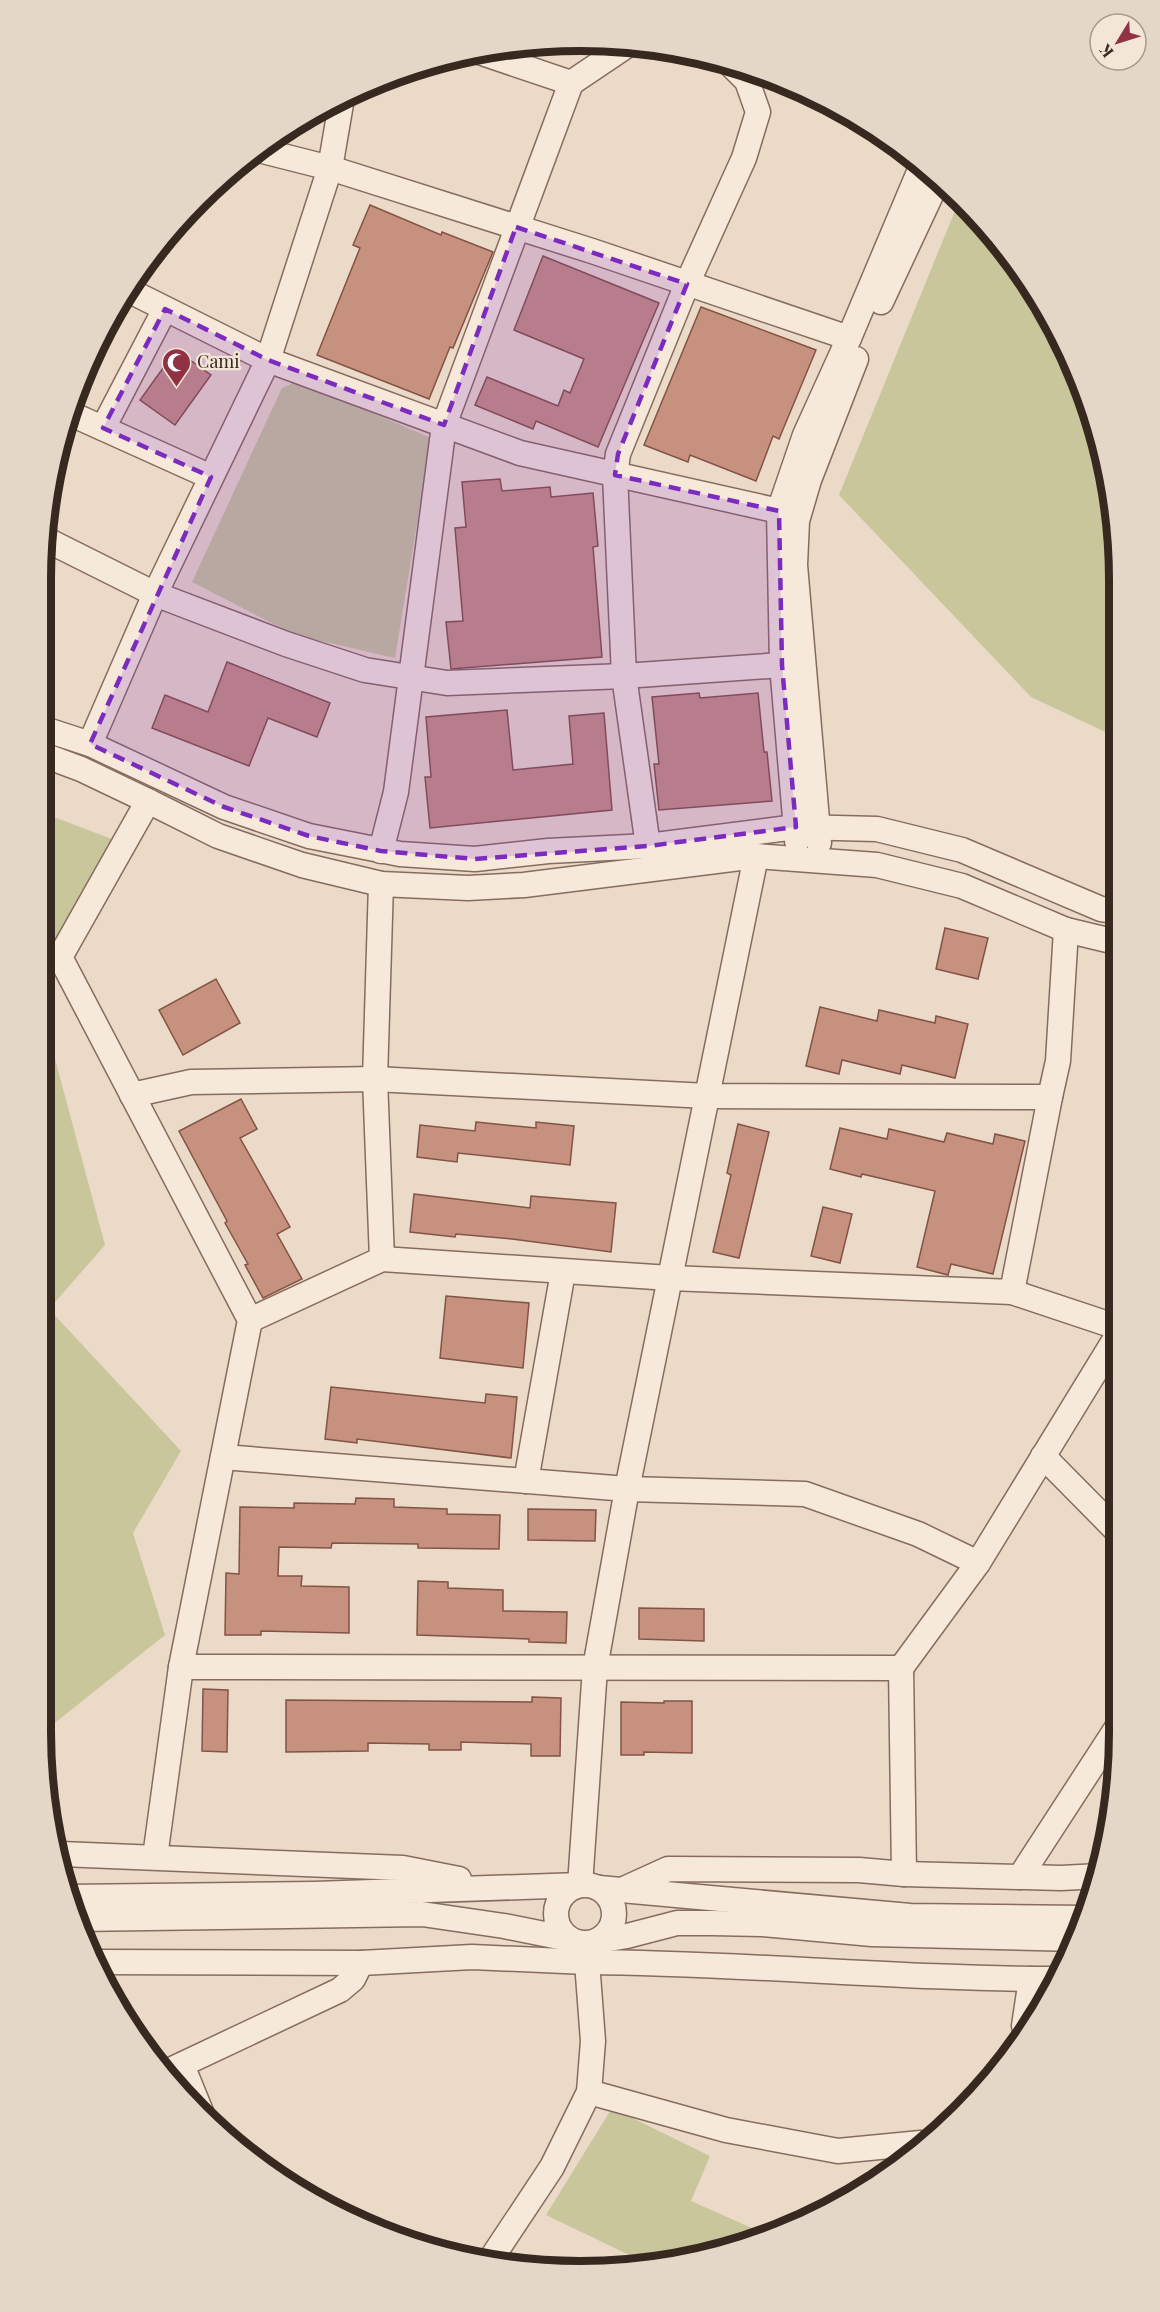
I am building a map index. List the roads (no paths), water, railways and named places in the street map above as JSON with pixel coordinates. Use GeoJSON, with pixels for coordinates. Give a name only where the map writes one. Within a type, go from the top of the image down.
{"type":"FeatureCollection","features":[{"type":"Feature","properties":{"kind":"street"},"geometry":{"type":"LineString","coordinates":[[381,851],[396,792],[444,425],[571,83],[617,52]]}},
{"type":"Feature","properties":{"kind":"street"},"geometry":{"type":"LineString","coordinates":[[497,58],[571,83]]}},
{"type":"Feature","properties":{"kind":"street"},"geometry":{"type":"LineString","coordinates":[[648,846],[624,676],[615,475],[618,454],[687,284],[744,158],[758,112],[747,81],[743,77]]}},
{"type":"Feature","properties":{"kind":"street"},"geometry":{"type":"LineString","coordinates":[[90,744],[155,594],[268,360],[330,168],[340,109]]}},
{"type":"Feature","properties":{"kind":"street"},"geometry":{"type":"LineString","coordinates":[[269,152],[330,168],[516,227],[849,338]]}},
{"type":"Feature","properties":{"kind":"street"},"geometry":{"type":"LineString","coordinates":[[807,827],[782,665],[779,511],[805,435],[918,173]]}},
{"type":"Feature","properties":{"kind":"street"},"geometry":{"type":"LineString","coordinates":[[809,860],[795,565],[797,521],[809,480],[858,354],[935,187]]}},
{"type":"Feature","properties":{"kind":"street"},"geometry":{"type":"LineString","coordinates":[[135,294],[268,360],[520,453],[779,511]]}},
{"type":"Feature","properties":{"kind":"street"},"geometry":{"type":"LineString","coordinates":[[103,428],[165,309]]}},
{"type":"Feature","properties":{"kind":"street"},"geometry":{"type":"LineString","coordinates":[[77,417],[211,477]]}},
{"type":"Feature","properties":{"kind":"street"},"geometry":{"type":"LineString","coordinates":[[52,543],[155,594],[297,648],[365,670],[410,678],[447,683],[624,676],[782,665]]}},
{"type":"Feature","properties":{"kind":"street"},"geometry":{"type":"LineString","coordinates":[[51,731],[90,744],[224,807],[309,836],[400,855],[475,859],[548,851],[648,846],[807,827],[877,829],[962,850],[1101,909],[1109,910]]}},
{"type":"Feature","properties":{"kind":"street"},"geometry":{"type":"LineString","coordinates":[[51,758],[81,769],[218,836],[302,865],[381,884],[468,888],[524,885],[756,856],[878,865],[962,886],[1066,930],[1109,940]]}},
{"type":"Feature","properties":{"kind":"street"},"geometry":{"type":"LineString","coordinates":[[148,801],[60,957],[250,1320],[181,1667],[155,1857]]}},
{"type":"Feature","properties":{"kind":"street"},"geometry":{"type":"LineString","coordinates":[[585,1946],[610,1929],[614,1910],[606,1894],[600,1888],[595,1668],[627,1489],[756,856]]}},
{"type":"Feature","properties":{"kind":"street"},"geometry":{"type":"LineString","coordinates":[[381,884],[375,1078],[382,1259]]}},
{"type":"Feature","properties":{"kind":"street"},"geometry":{"type":"LineString","coordinates":[[1012,1292],[1058,1061],[1066,930]]}},
{"type":"Feature","properties":{"kind":"street"},"geometry":{"type":"LineString","coordinates":[[132,1095],[191,1082],[375,1078],[707,1096],[1050,1097]]}},
{"type":"Feature","properties":{"kind":"street"},"geometry":{"type":"LineString","coordinates":[[250,1320],[382,1259],[670,1278],[1012,1292],[1109,1324]]}},
{"type":"Feature","properties":{"kind":"street"},"geometry":{"type":"LineString","coordinates":[[526,1481],[563,1272]]}},
{"type":"Feature","properties":{"kind":"street"},"geometry":{"type":"LineString","coordinates":[[904,1874],[901,1668],[978,1563],[1109,1349]]}},
{"type":"Feature","properties":{"kind":"street"},"geometry":{"type":"LineString","coordinates":[[1043,1456],[1109,1523]]}},
{"type":"Feature","properties":{"kind":"street"},"geometry":{"type":"LineString","coordinates":[[223,1457],[627,1489],[805,1494],[918,1534],[978,1563]]}},
{"type":"Feature","properties":{"kind":"street"},"geometry":{"type":"LineString","coordinates":[[181,1667],[901,1668]]}},
{"type":"Feature","properties":{"kind":"street"},"geometry":{"type":"LineString","coordinates":[[1020,1877],[1109,1740]]}},
{"type":"Feature","properties":{"kind":"street"},"geometry":{"type":"LineString","coordinates":[[66,1854],[404,1868],[503,1887]]}},
{"type":"Feature","properties":{"kind":"street"},"geometry":{"type":"LineString","coordinates":[[585,1946],[562,1933],[557,1924],[555,1914],[562,1895],[570,1888],[600,1888],[668,1869],[859,1870],[904,1874],[1061,1878],[1089,1877]]}},
{"type":"Feature","properties":{"kind":"street"},"geometry":{"type":"LineString","coordinates":[[77,1897],[314,1894],[503,1887],[600,1888],[910,1916],[1075,1918]]}},
{"type":"Feature","properties":{"kind":"street"},"geometry":{"type":"LineString","coordinates":[[85,1919],[422,1914],[504,1926],[585,1946],[740,1965],[975,1979],[1047,1979]]}},
{"type":"Feature","properties":{"kind":"street"},"geometry":{"type":"LineString","coordinates":[[104,1962],[361,1963],[472,1957],[585,1946],[677,1923],[762,1924],[872,1934],[1067,1939]]}},
{"type":"Feature","properties":{"kind":"street"},"geometry":{"type":"LineString","coordinates":[[495,2254],[552,2167],[589,2092],[593,2041],[585,1946]]}},
{"type":"Feature","properties":{"kind":"street"},"geometry":{"type":"LineString","coordinates":[[173,2069],[340,1990],[353,1979],[361,1963]]}},
{"type":"Feature","properties":{"kind":"street"},"geometry":{"type":"LineString","coordinates":[[1025,2017],[1031,1979]]}},
{"type":"Feature","properties":{"kind":"street"},"geometry":{"type":"LineString","coordinates":[[589,2092],[726,2130],[838,2151],[912,2144]]}},
{"type":"Feature","properties":{"kind":"place","name":"Cami"},"geometry":{"type":"Point","coordinates":[176,388]}}]}
